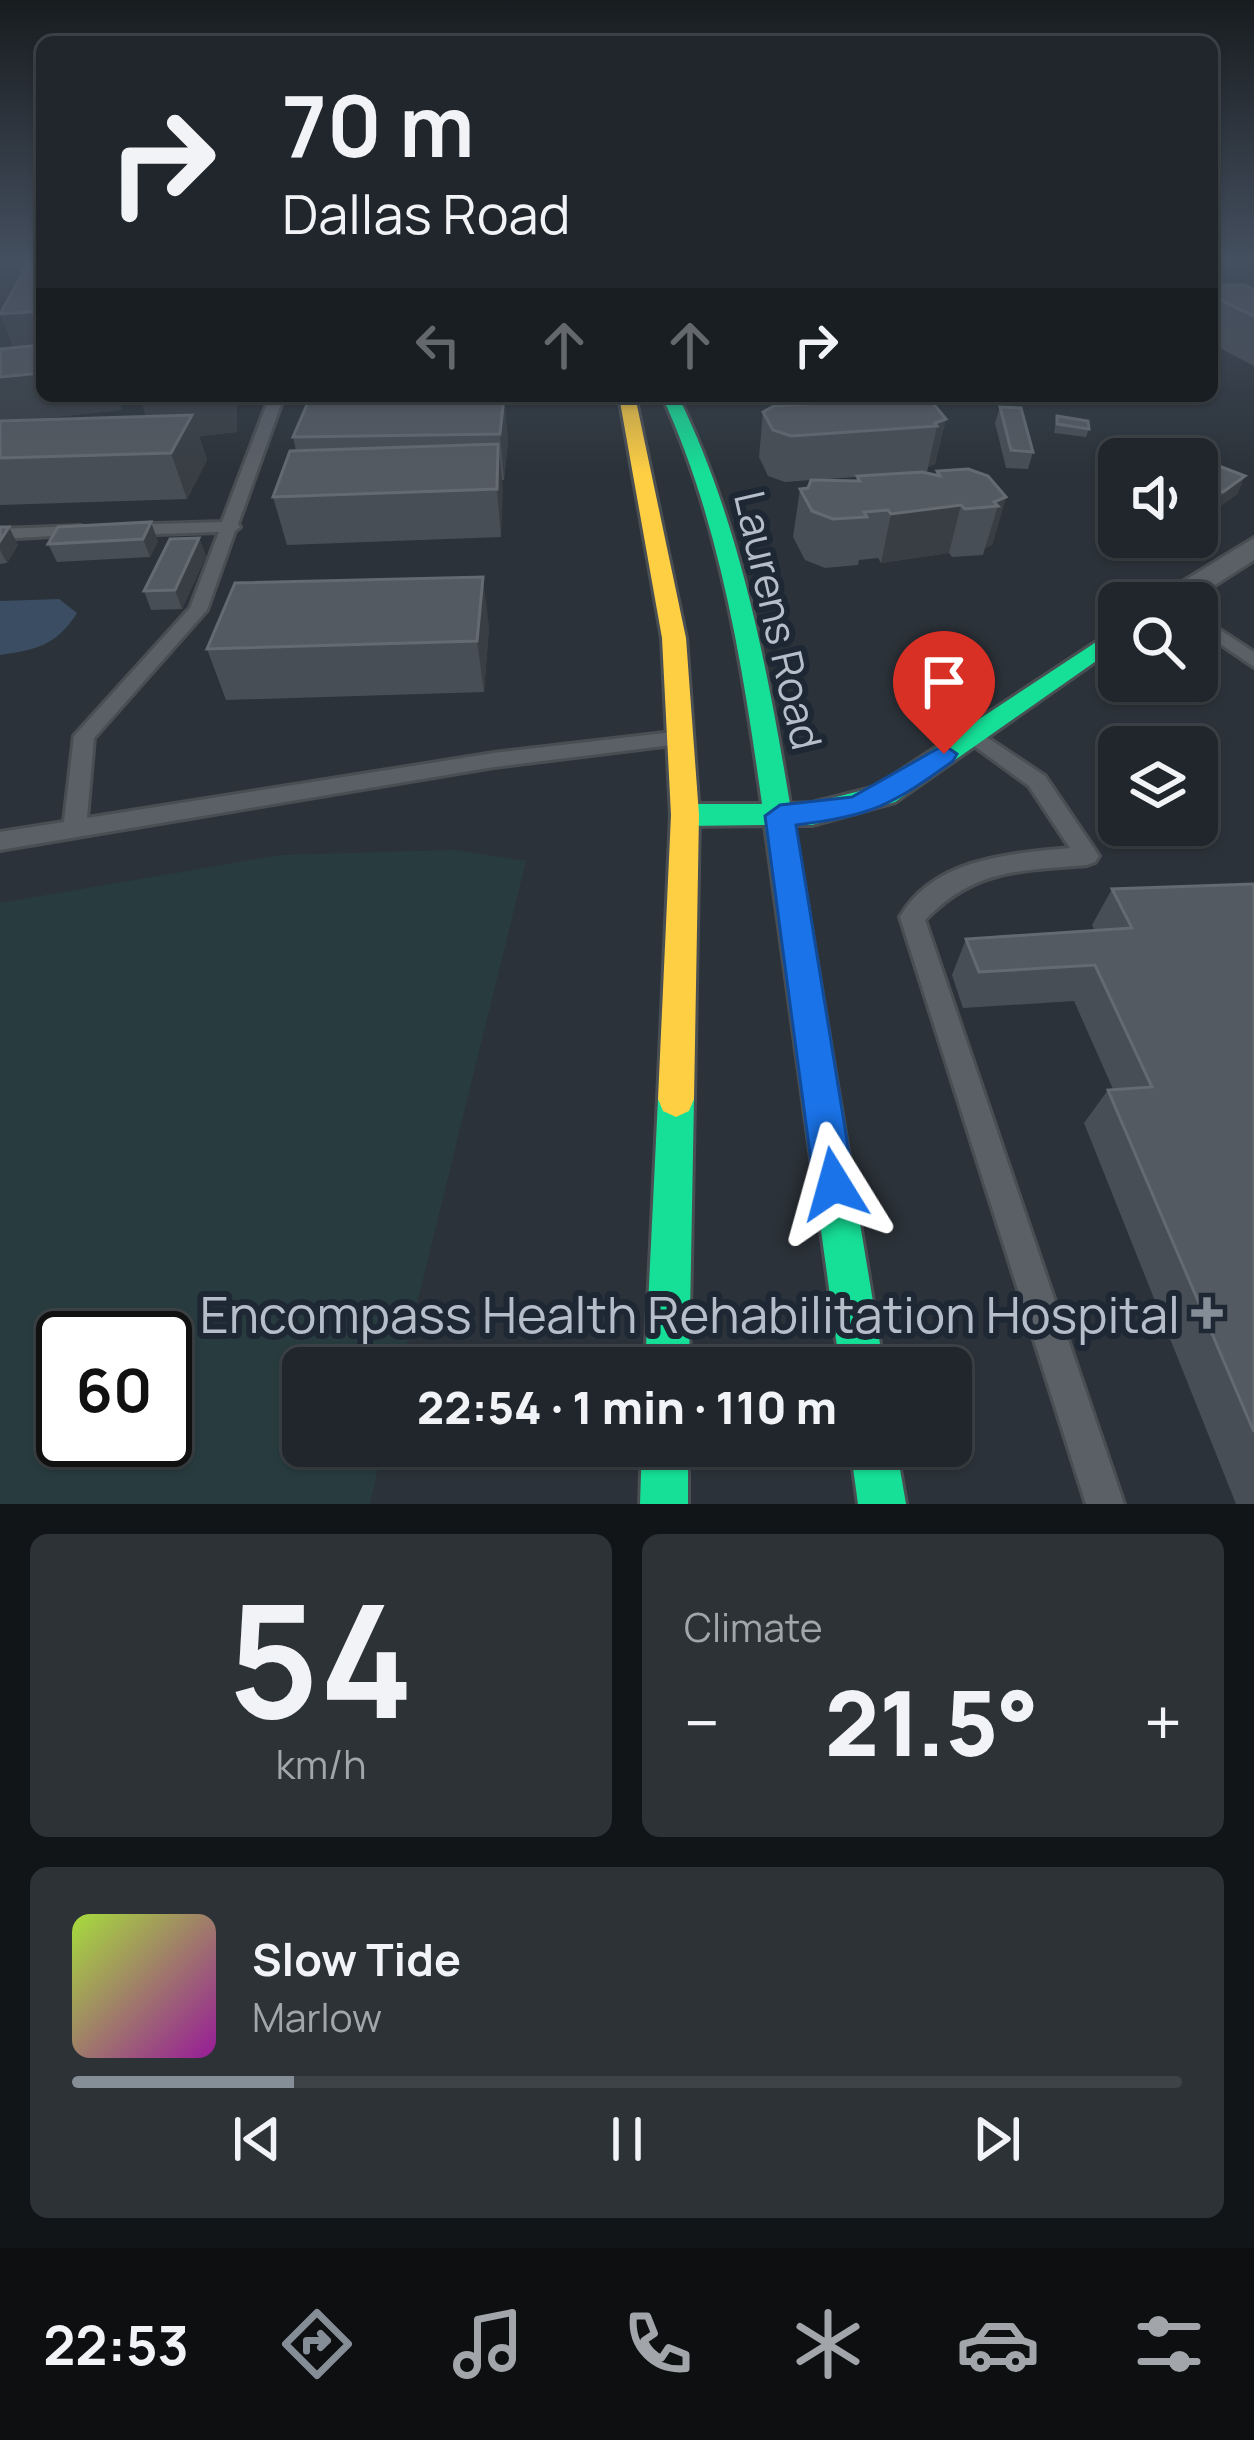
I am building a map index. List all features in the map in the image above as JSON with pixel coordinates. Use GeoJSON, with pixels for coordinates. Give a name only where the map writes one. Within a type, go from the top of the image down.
{"type":"FeatureCollection","features":[{"type":"Feature","properties":{"kind":"main road"},"geometry":{"type":"LineString","coordinates":[[628,402],[674,638],[685,815],[669,1347]]}},
{"type":"Feature","properties":{"kind":"main road","name":"Laurens Road"},"geometry":{"type":"LineString","coordinates":[[673,402],[690,438],[753,654],[859,1347]]}},
{"type":"Feature","properties":{"kind":"main road"},"geometry":{"type":"LineString","coordinates":[[685,815],[780,816],[856,808],[885,795],[1098,648]]}},
{"type":"Feature","properties":{"kind":"main road"},"geometry":{"type":"LineString","coordinates":[[664,1504],[665,1467]]}},
{"type":"Feature","properties":{"kind":"main road"},"geometry":{"type":"LineString","coordinates":[[876,1467],[882,1504]]}},
{"type":"Feature","properties":{"kind":"street"},"geometry":{"type":"LineString","coordinates":[[1206,582],[1246,562]]}},
{"type":"Feature","properties":{"kind":"lane"},"geometry":{"type":"LineString","coordinates":[[74,829],[84,736],[198,610],[275,402]]}},
{"type":"Feature","properties":{"kind":"lane"},"geometry":{"type":"LineString","coordinates":[[0,534],[232,526]]}},
{"type":"Feature","properties":{"kind":"lane"},"geometry":{"type":"LineString","coordinates":[[1218,635],[1254,661]]}},
{"type":"Feature","properties":{"kind":"lane"},"geometry":{"type":"LineString","coordinates":[[973,734],[1037,781],[1087,856],[983,867],[943,883],[912,917],[1105,1504]]}},
{"type":"Feature","properties":{"kind":"lane"},"geometry":{"type":"LineString","coordinates":[[4,836],[74,829],[494,760],[680,738]]}},
{"type":"Feature","properties":{"kind":"green space"},"geometry":{"type":"Polygon","coordinates":[[[454,850],[526,861],[406,1347],[282,1347],[282,1467],[378,1467],[370,1504],[0,1504],[0,903],[281,855],[454,850]]]}},
{"type":"Feature","properties":{"kind":"water"},"geometry":{"type":"Polygon","coordinates":[[[59,599],[77,613],[62,632],[35,648],[0,655],[0,601],[59,599]]]}},
{"type":"Feature","properties":{"kind":"building"},"geometry":{"type":"Polygon","coordinates":[[[36,346],[36,374],[0,377],[0,349],[36,346]]]}},
{"type":"Feature","properties":{"kind":"building"},"geometry":{"type":"Polygon","coordinates":[[[308,402],[503,402],[500,434],[293,437],[308,402]]]}},
{"type":"Feature","properties":{"kind":"building"},"geometry":{"type":"Polygon","coordinates":[[[932,402],[946,419],[937,426],[791,436],[773,430],[763,412],[774,406],[932,402]]]}},
{"type":"Feature","properties":{"kind":"building"},"geometry":{"type":"Polygon","coordinates":[[[1000,407],[1021,408],[1033,452],[1011,450],[1000,407]]]}},
{"type":"Feature","properties":{"kind":"building"},"geometry":{"type":"Polygon","coordinates":[[[192,415],[171,453],[0,458],[0,421],[192,415]]]}},
{"type":"Feature","properties":{"kind":"building"},"geometry":{"type":"Polygon","coordinates":[[[1057,416],[1088,421],[1089,429],[1057,424],[1057,416]]]}},
{"type":"Feature","properties":{"kind":"building"},"geometry":{"type":"Polygon","coordinates":[[[498,444],[497,489],[273,497],[290,451],[498,444]]]}},
{"type":"Feature","properties":{"kind":"building"},"geometry":{"type":"Polygon","coordinates":[[[1218,466],[1245,476],[1223,492],[1218,490],[1218,466]]]}},
{"type":"Feature","properties":{"kind":"building"},"geometry":{"type":"Polygon","coordinates":[[[968,469],[988,476],[1006,497],[994,502],[998,506],[965,509],[961,505],[891,514],[888,510],[833,519],[812,511],[800,489],[808,488],[811,480],[860,481],[857,476],[922,472],[940,476],[937,471],[968,469]]]}},
{"type":"Feature","properties":{"kind":"building"},"geometry":{"type":"Polygon","coordinates":[[[151,522],[143,539],[48,544],[58,527],[151,522]]]}},
{"type":"Feature","properties":{"kind":"building"},"geometry":{"type":"Polygon","coordinates":[[[199,538],[175,590],[144,591],[170,539],[199,538]]]}},
{"type":"Feature","properties":{"kind":"building"},"geometry":{"type":"Polygon","coordinates":[[[483,577],[477,641],[207,649],[235,583],[483,577]]]}},
{"type":"Feature","properties":{"kind":"building","name":"Encompass Health Rehabilitation Hospital"},"geometry":{"type":"Polygon","coordinates":[[[1254,884],[1254,1432],[1108,1090],[1152,1087],[1095,965],[979,972],[966,939],[1132,928],[1112,889],[1254,884]]]}},
{"type":"Feature","properties":{"kind":"traffic: fast"},"geometry":{"type":"LineString","coordinates":[[673,402],[690,438],[753,654],[859,1347]]}},
{"type":"Feature","properties":{"kind":"traffic: fast"},"geometry":{"type":"LineString","coordinates":[[685,815],[812,814],[885,795],[1098,648]]}},
{"type":"Feature","properties":{"kind":"traffic: fast"},"geometry":{"type":"LineString","coordinates":[[668,1347],[676,1099]]}},
{"type":"Feature","properties":{"kind":"traffic: fast"},"geometry":{"type":"LineString","coordinates":[[664,1504],[665,1467]]}},
{"type":"Feature","properties":{"kind":"traffic: fast"},"geometry":{"type":"LineString","coordinates":[[876,1467],[882,1504]]}},
{"type":"Feature","properties":{"kind":"traffic: slow"},"geometry":{"type":"LineString","coordinates":[[628,402],[674,638],[685,815],[676,1099]]}},
{"type":"Feature","properties":{"kind":"place","name":"Encompass Health Rehabilitation Hospital"},"geometry":{"type":"Point","coordinates":[1207,1313]}},
{"type":"Feature","properties":{"kind":"route"},"geometry":{"type":"LineString","coordinates":[[834,1184],[780,816],[856,808],[885,795],[944,754]]}}]}
